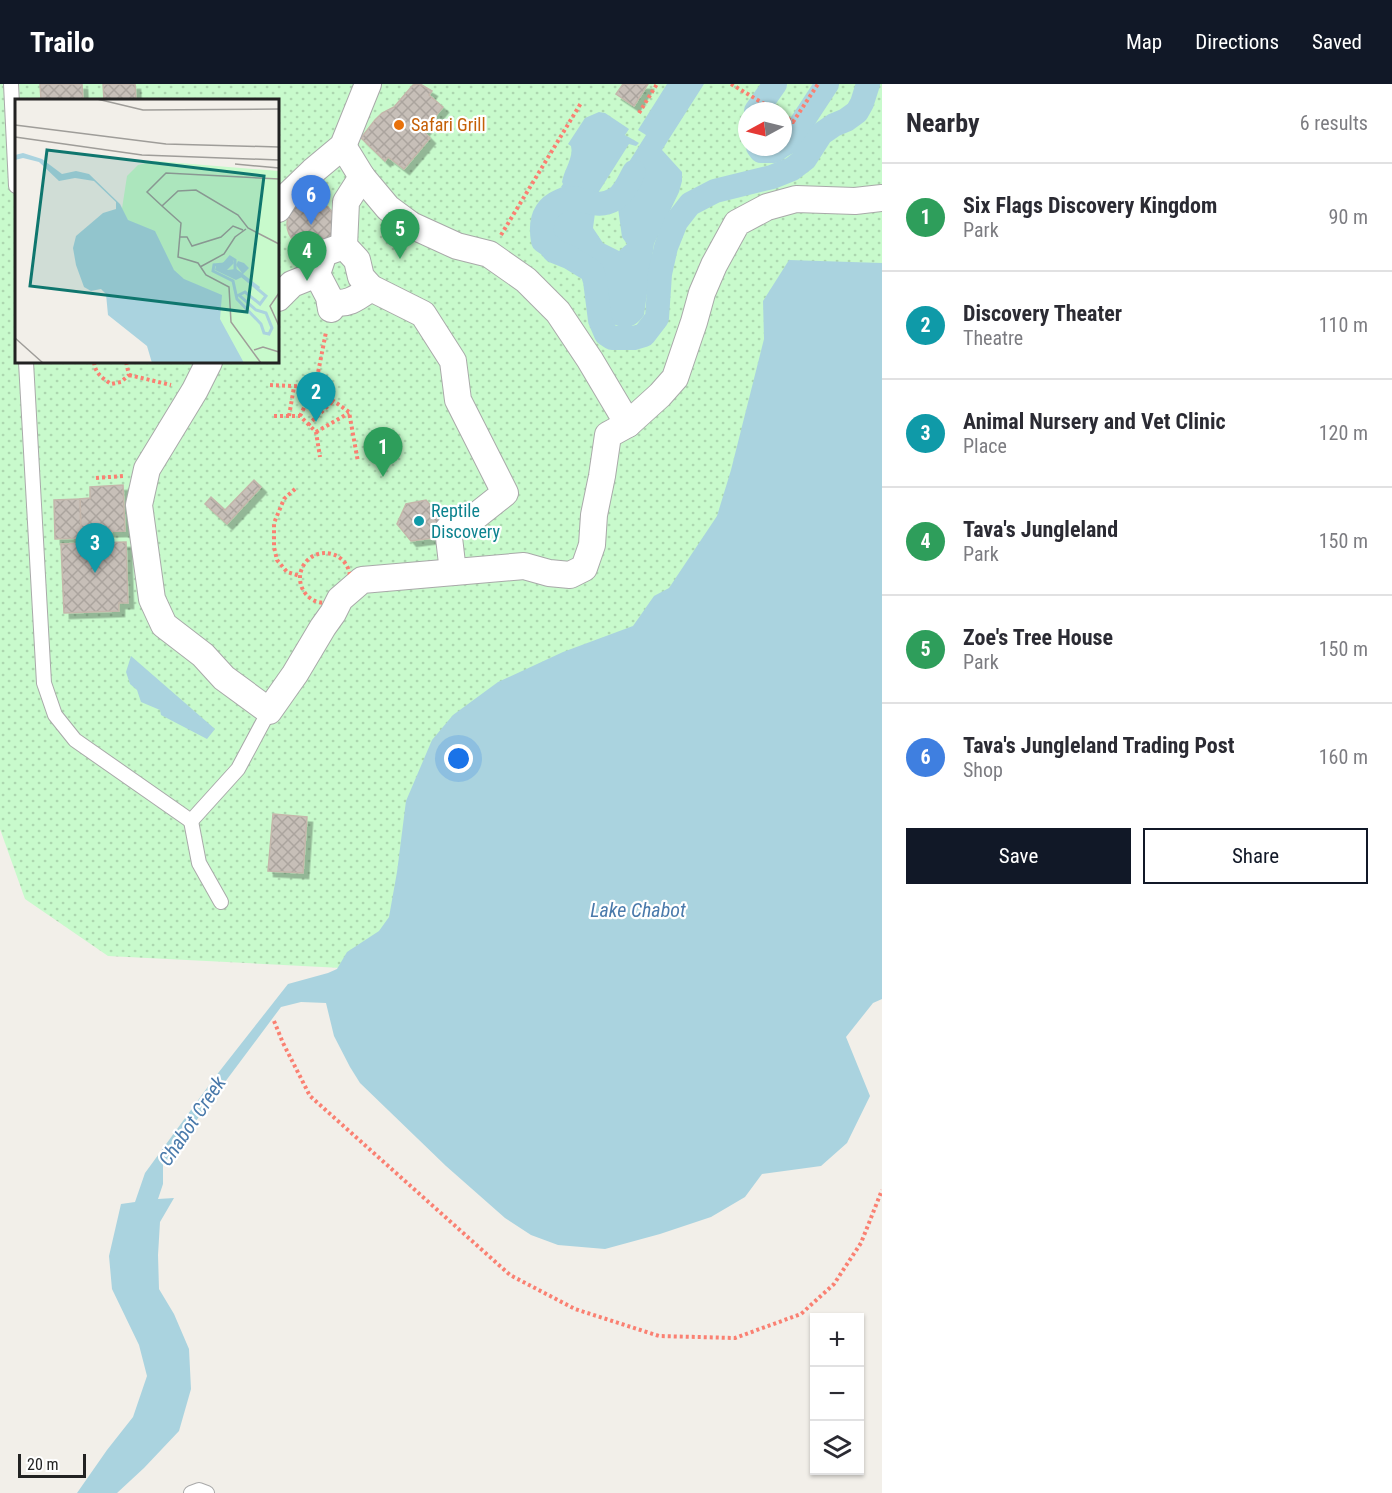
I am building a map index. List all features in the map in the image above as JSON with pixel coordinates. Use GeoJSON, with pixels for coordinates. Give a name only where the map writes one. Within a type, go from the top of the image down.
{"type":"FeatureCollection","features":[{"type":"Feature","properties":{"kind":"street"},"geometry":{"type":"LineString","coordinates":[[279,207],[285,198],[313,171],[343,146],[368,84]]}},
{"type":"Feature","properties":{"kind":"street"},"geometry":{"type":"LineString","coordinates":[[343,146],[362,177],[388,208],[411,225],[457,246],[489,254],[526,280],[558,312],[628,424]]}},
{"type":"Feature","properties":{"kind":"street"},"geometry":{"type":"LineString","coordinates":[[362,177],[346,202],[344,246],[357,260],[361,277],[371,288],[423,314],[453,361],[458,400],[505,493],[476,516],[448,529],[453,572]]}},
{"type":"Feature","properties":{"kind":"street"},"geometry":{"type":"LineString","coordinates":[[208,363],[195,390],[147,468],[139,506],[152,599],[164,625],[203,655],[224,678],[268,711],[295,674],[340,598],[362,580],[524,566],[549,573],[570,575],[584,568],[592,545],[594,515],[608,435],[628,424],[675,378],[702,293],[737,223],[767,207],[796,199],[855,201],[882,198]]}},
{"type":"Feature","properties":{"kind":"street"},"geometry":{"type":"LineString","coordinates":[[344,246],[324,253],[317,274],[330,305],[352,301],[371,288]]}},
{"type":"Feature","properties":{"kind":"street"},"geometry":{"type":"LineString","coordinates":[[279,297],[292,284],[317,274]]}},
{"type":"Feature","properties":{"kind":"lane"},"geometry":{"type":"LineString","coordinates":[[11,84],[15,166]]}},
{"type":"Feature","properties":{"kind":"lane"},"geometry":{"type":"LineString","coordinates":[[26,363],[44,683],[55,715],[75,740],[191,821],[199,863],[221,902]]}},
{"type":"Feature","properties":{"kind":"lane"},"geometry":{"type":"LineString","coordinates":[[191,821],[238,769],[268,711]]}},
{"type":"Feature","properties":{"kind":"lane"},"geometry":{"type":"LineString","coordinates":[[192,1493],[199,1490],[207,1493]]}},
{"type":"Feature","properties":{"kind":"path"},"geometry":{"type":"LineString","coordinates":[[639,113],[657,84]]}},
{"type":"Feature","properties":{"kind":"path"},"geometry":{"type":"LineString","coordinates":[[731,84],[761,102]]}},
{"type":"Feature","properties":{"kind":"path"},"geometry":{"type":"LineString","coordinates":[[792,121],[818,84]]}},
{"type":"Feature","properties":{"kind":"path"},"geometry":{"type":"LineString","coordinates":[[489,254],[581,103]]}},
{"type":"Feature","properties":{"kind":"path"},"geometry":{"type":"LineString","coordinates":[[300,416],[314,387],[330,305]]}},
{"type":"Feature","properties":{"kind":"path"},"geometry":{"type":"LineString","coordinates":[[94,363],[99,376],[111,384],[121,382],[129,375]]}},
{"type":"Feature","properties":{"kind":"path"},"geometry":{"type":"LineString","coordinates":[[126,363],[129,375]]}},
{"type":"Feature","properties":{"kind":"path"},"geometry":{"type":"LineString","coordinates":[[129,375],[195,390]]}},
{"type":"Feature","properties":{"kind":"path"},"geometry":{"type":"LineString","coordinates":[[270,385],[314,387],[349,412],[358,462]]}},
{"type":"Feature","properties":{"kind":"path"},"geometry":{"type":"LineString","coordinates":[[288,416],[294,387]]}},
{"type":"Feature","properties":{"kind":"path"},"geometry":{"type":"LineString","coordinates":[[308,425],[333,401]]}},
{"type":"Feature","properties":{"kind":"path"},"geometry":{"type":"LineString","coordinates":[[316,432],[349,412]]}},
{"type":"Feature","properties":{"kind":"path"},"geometry":{"type":"LineString","coordinates":[[274,416],[300,416],[316,432],[320,456]]}},
{"type":"Feature","properties":{"kind":"path"},"geometry":{"type":"LineString","coordinates":[[295,489],[284,499],[274,523],[274,547],[277,560],[287,572],[300,576]]}},
{"type":"Feature","properties":{"kind":"path"},"geometry":{"type":"LineString","coordinates":[[274,1021],[310,1096],[510,1275],[574,1309],[659,1336],[735,1338],[801,1314],[834,1284],[861,1243],[882,1190]]}},
{"type":"Feature","properties":{"kind":"green space"},"geometry":{"type":"Polygon","coordinates":[[[0,84],[882,84],[882,290],[734,593],[436,897],[361,969],[108,956],[25,899],[0,829],[0,84]]]}},
{"type":"Feature","properties":{"kind":"water"},"geometry":{"type":"Polygon","coordinates":[[[667,84],[704,84],[662,150],[682,172],[682,181],[654,244],[644,315],[636,324],[623,327],[608,321],[599,273],[586,258],[559,244],[551,236],[548,228],[552,213],[568,207],[578,208],[595,213],[593,228],[603,243],[619,251],[627,244],[622,237],[618,208],[612,189],[646,135],[638,130],[667,84]]]}},
{"type":"Feature","properties":{"kind":"water"},"geometry":{"type":"Polygon","coordinates":[[[599,112],[605,113],[629,129],[625,135],[639,143],[636,146],[629,144],[598,193],[561,187],[572,150],[568,144],[585,118],[599,112]]]}},
{"type":"Feature","properties":{"kind":"water","name":"Lake Chabot"},"geometry":{"type":"Polygon","coordinates":[[[789,260],[882,263],[882,999],[873,1003],[846,1037],[870,1096],[847,1143],[821,1166],[762,1174],[745,1197],[711,1217],[605,1249],[558,1245],[531,1235],[505,1218],[446,1166],[360,1083],[334,1036],[326,1003],[301,1002],[281,1007],[163,1165],[163,1184],[158,1199],[174,1198],[160,1222],[159,1289],[174,1314],[189,1349],[191,1389],[179,1431],[117,1493],[77,1493],[133,1417],[147,1376],[139,1345],[112,1289],[109,1256],[121,1204],[135,1202],[145,1173],[215,1077],[288,984],[337,969],[347,952],[379,931],[389,917],[406,801],[432,740],[453,715],[498,682],[563,652],[633,626],[654,596],[669,588],[717,516],[764,339],[763,301],[789,260]]]}},
{"type":"Feature","properties":{"kind":"water"},"geometry":{"type":"Polygon","coordinates":[[[131,656],[215,729],[207,739],[161,715],[160,710],[141,702],[126,672],[131,656]]]}},
{"type":"Feature","properties":{"kind":"building"},"geometry":{"type":"Polygon","coordinates":[[[40,84],[82,84],[83,99],[41,99],[40,84]]]}},
{"type":"Feature","properties":{"kind":"building"},"geometry":{"type":"Polygon","coordinates":[[[103,84],[135,84],[136,99],[104,99],[103,84]]]}},
{"type":"Feature","properties":{"kind":"building","name":"Safari Grill"},"geometry":{"type":"Polygon","coordinates":[[[420,84],[432,91],[429,95],[443,107],[423,131],[430,138],[404,169],[388,157],[385,161],[361,138],[382,113],[394,107],[413,85],[420,84]]]}},
{"type":"Feature","properties":{"kind":"building"},"geometry":{"type":"Polygon","coordinates":[[[623,84],[648,84],[634,106],[616,94],[623,84]]]}},
{"type":"Feature","properties":{"kind":"building"},"geometry":{"type":"Polygon","coordinates":[[[311,200],[328,207],[335,224],[328,241],[311,248],[294,241],[287,224],[294,207],[311,200]]]}},
{"type":"Feature","properties":{"kind":"building"},"geometry":{"type":"Polygon","coordinates":[[[254,480],[261,487],[227,524],[205,504],[211,497],[225,510],[254,480]]]}},
{"type":"Feature","properties":{"kind":"building"},"geometry":{"type":"Polygon","coordinates":[[[123,485],[125,531],[81,532],[80,499],[90,498],[90,487],[123,485]]]}},
{"type":"Feature","properties":{"kind":"building"},"geometry":{"type":"Polygon","coordinates":[[[80,499],[81,538],[55,539],[54,500],[80,499]]]}},
{"type":"Feature","properties":{"kind":"building","name":"Reptile Discovery"},"geometry":{"type":"Polygon","coordinates":[[[426,500],[441,518],[433,538],[411,541],[397,524],[406,504],[426,500]]]}},
{"type":"Feature","properties":{"kind":"building"},"geometry":{"type":"Polygon","coordinates":[[[126,542],[128,603],[119,603],[119,611],[64,613],[61,544],[126,542]]]}},
{"type":"Feature","properties":{"kind":"building"},"geometry":{"type":"Polygon","coordinates":[[[273,814],[307,817],[303,873],[268,871],[273,814]]]}},
{"type":"Feature","properties":{"kind":"waterway"},"geometry":{"type":"LineString","coordinates":[[762,102],[775,84]]}},
{"type":"Feature","properties":{"kind":"waterway"},"geometry":{"type":"LineString","coordinates":[[792,137],[827,84]]}},
{"type":"Feature","properties":{"kind":"waterway"},"geometry":{"type":"LineString","coordinates":[[634,172],[624,191],[615,199],[597,204],[575,198],[565,199],[549,208],[542,223],[543,241],[554,251],[592,271],[600,320],[606,334],[612,338],[634,338],[644,335],[657,318],[660,274],[666,247],[676,222],[690,204],[715,191],[772,177],[792,169],[805,159],[821,134],[857,112],[868,84]]}},
{"type":"Feature","properties":{"kind":"place","name":"Safari Grill"},"geometry":{"type":"Point","coordinates":[399,125]}},
{"type":"Feature","properties":{"kind":"place","name":"Tava's Jungleland Trading Post"},"geometry":{"type":"Point","coordinates":[311,225]}},
{"type":"Feature","properties":{"kind":"place","name":"Zoe's Tree House"},"geometry":{"type":"Point","coordinates":[400,259]}},
{"type":"Feature","properties":{"kind":"place","name":"Tava's Jungleland"},"geometry":{"type":"Point","coordinates":[307,281]}},
{"type":"Feature","properties":{"kind":"place","name":"Discovery Theater"},"geometry":{"type":"Point","coordinates":[316,422]}},
{"type":"Feature","properties":{"kind":"place","name":"Six Flags Discovery Kingdom"},"geometry":{"type":"Point","coordinates":[383,477]}},
{"type":"Feature","properties":{"kind":"place","name":"Reptile Discovery"},"geometry":{"type":"Point","coordinates":[419,521]}},
{"type":"Feature","properties":{"kind":"place","name":"Animal Nursery and Vet Clinic"},"geometry":{"type":"Point","coordinates":[95,573]}},
{"type":"Feature","properties":{"kind":"water label","name":"Chabot Creek"},"geometry":{"type":"Point","coordinates":[192,1121]}}]}
